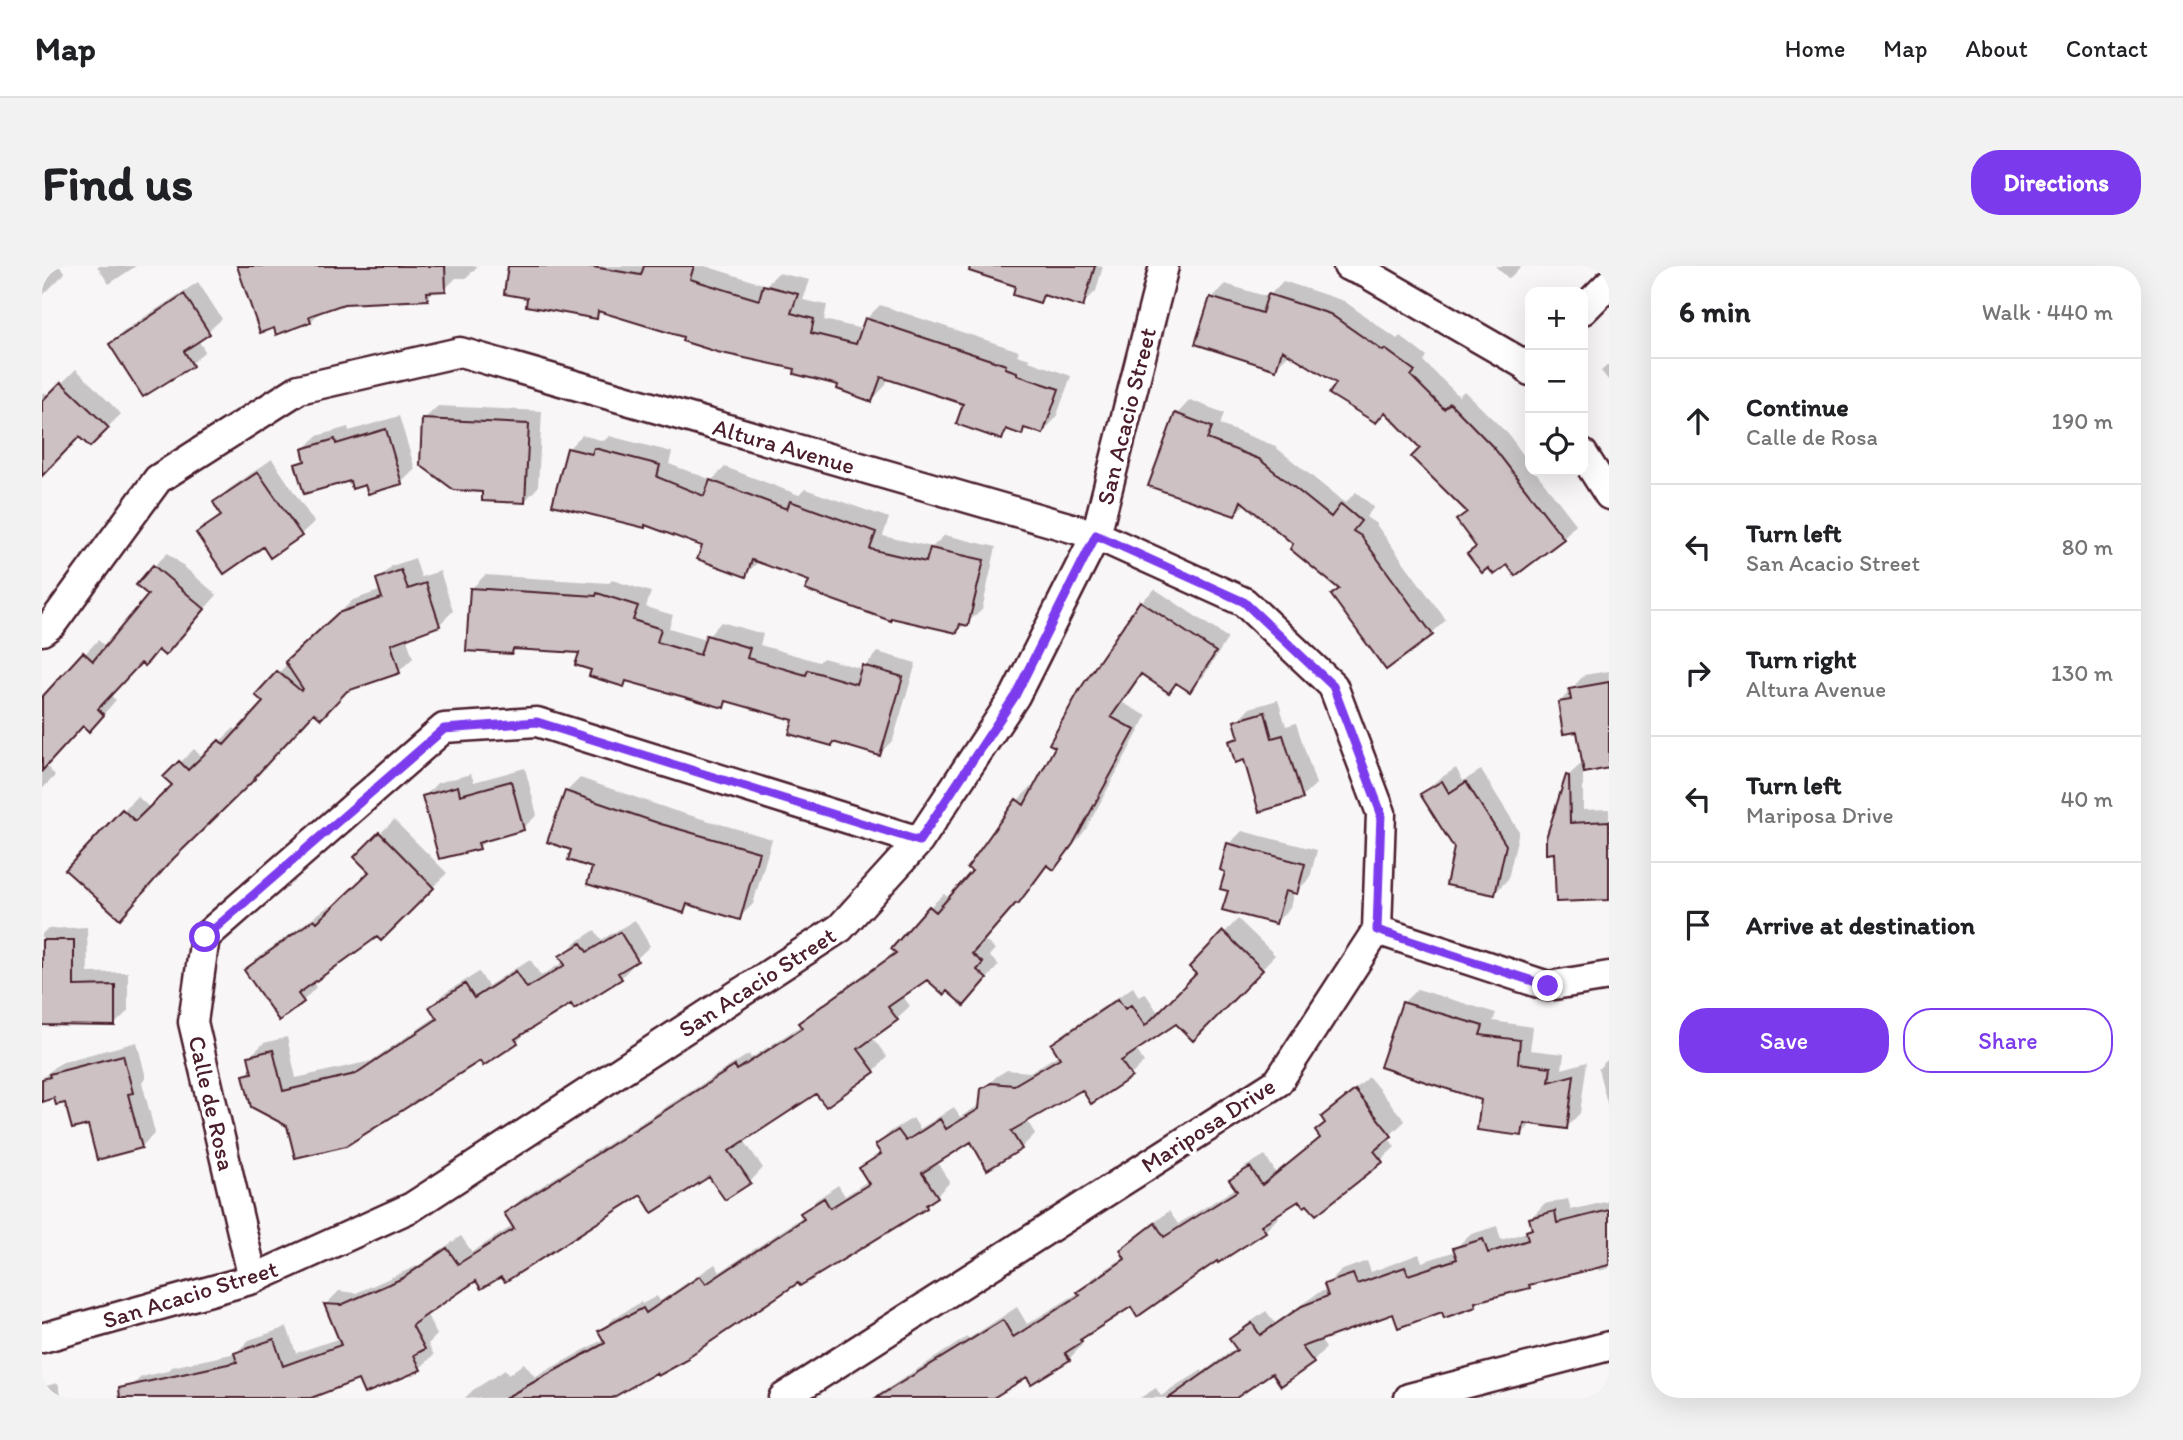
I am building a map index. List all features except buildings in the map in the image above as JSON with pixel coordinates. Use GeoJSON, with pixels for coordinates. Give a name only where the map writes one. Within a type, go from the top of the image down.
{"type":"FeatureCollection","features":[{"type":"Feature","properties":{"kind":"street","name":"San Acacio Street"},"geometry":{"type":"LineString","coordinates":[[42,1338],[253,1279],[412,1208],[840,928],[919,841],[1015,696],[1096,535],[1164,266]]}},
{"type":"Feature","properties":{"kind":"street"},"geometry":{"type":"LineString","coordinates":[[1348,266],[1366,273],[1525,365]]}},
{"type":"Feature","properties":{"kind":"street"},"geometry":{"type":"LineString","coordinates":[[1588,305],[1609,284]]}},
{"type":"Feature","properties":{"kind":"street","name":"Altura Avenue"},"geometry":{"type":"LineString","coordinates":[[42,631],[52,624],[158,479],[299,388],[460,352],[1096,535],[1244,602],[1333,686],[1381,813],[1377,930]]}},
{"type":"Feature","properties":{"kind":"street"},"geometry":{"type":"LineString","coordinates":[[1588,462],[1609,495]]}},
{"type":"Feature","properties":{"kind":"street","name":"Calle de Rosa"},"geometry":{"type":"LineString","coordinates":[[253,1279],[192,1022],[205,937],[444,729],[537,722],[919,841]]}},
{"type":"Feature","properties":{"kind":"street"},"geometry":{"type":"LineString","coordinates":[[1377,930],[1548,986],[1609,976]]}},
{"type":"Feature","properties":{"kind":"street","name":"Mariposa Drive"},"geometry":{"type":"LineString","coordinates":[[783,1398],[1278,1082],[1377,930]]}},
{"type":"Feature","properties":{"kind":"street"},"geometry":{"type":"LineString","coordinates":[[1409,1398],[1609,1346]]}},
{"type":"Feature","properties":{"kind":"route"},"geometry":{"type":"LineString","coordinates":[[205,937],[444,729],[537,722],[919,841],[1015,696],[1096,535],[1244,602],[1333,686],[1381,813],[1377,930],[1548,986]]}}]}
